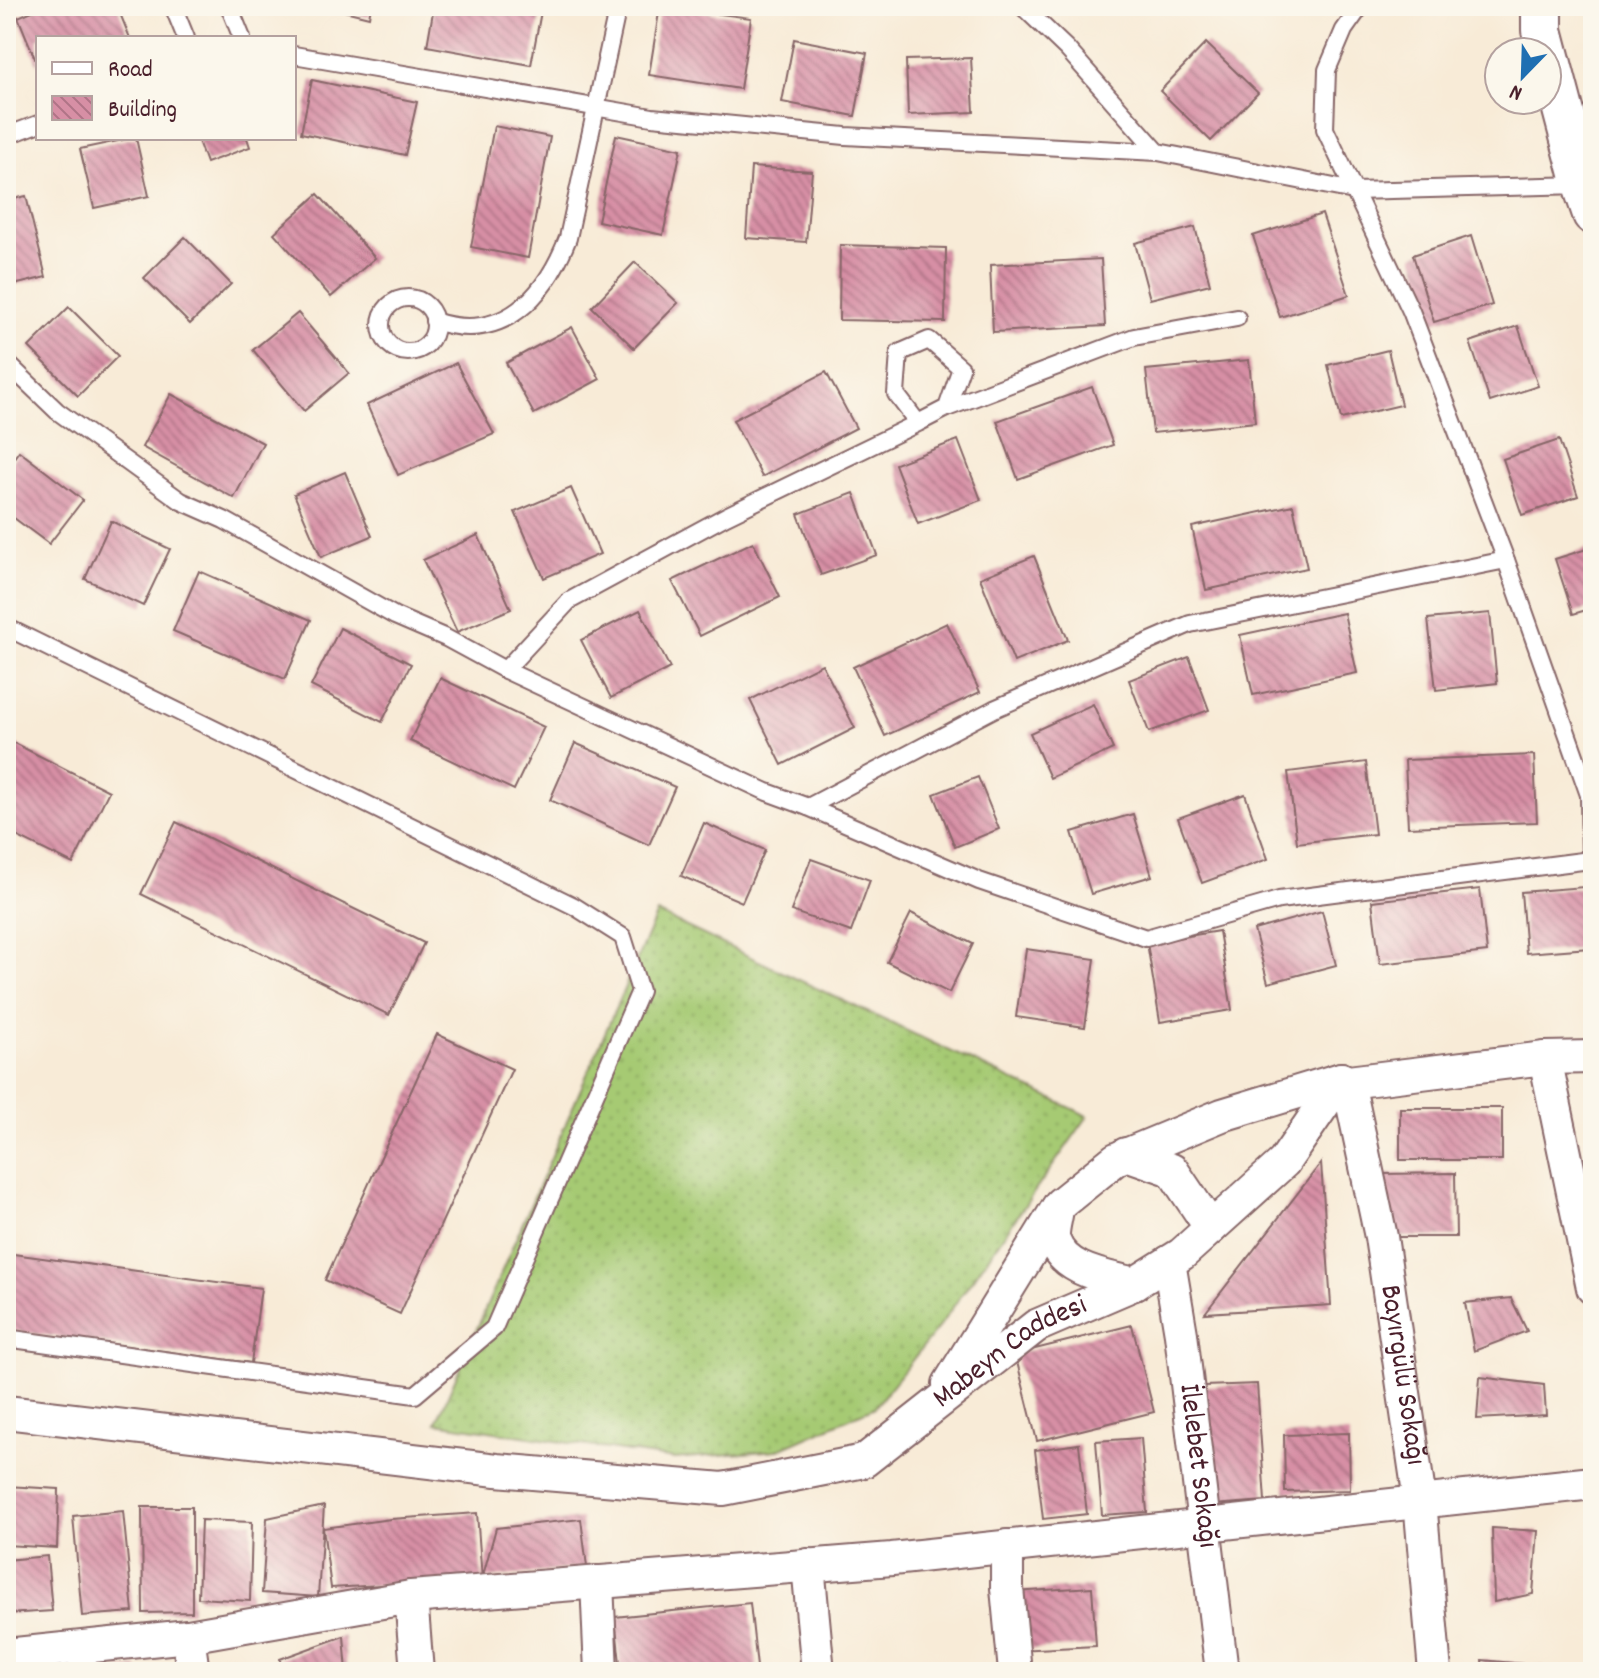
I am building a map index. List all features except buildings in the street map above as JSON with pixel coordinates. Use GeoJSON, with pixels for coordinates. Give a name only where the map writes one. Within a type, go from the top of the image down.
{"type":"FeatureCollection","features":[{"type":"Feature","properties":{"kind":"street"},"geometry":{"type":"LineString","coordinates":[[1542,6],[1542,30],[1588,199]]}},
{"type":"Feature","properties":{"kind":"street","name":"Mabeyn Caddesi"},"geometry":{"type":"LineString","coordinates":[[938,1401],[1060,1204],[1116,1159],[1222,1115],[1344,1080],[1545,1058],[1593,1057]]}},
{"type":"Feature","properties":{"kind":"street"},"geometry":{"type":"LineString","coordinates":[[1545,1058],[1593,1288]]}},
{"type":"Feature","properties":{"kind":"street","name":"Mabeyn Caddesi"},"geometry":{"type":"LineString","coordinates":[[938,1401],[1036,1326],[1134,1284],[1182,1254],[1284,1162],[1344,1080]]}},
{"type":"Feature","properties":{"kind":"street","name":"Bayırgülü Sokağı"},"geometry":{"type":"LineString","coordinates":[[1344,1080],[1381,1237],[1420,1501],[1435,1672]]}},
{"type":"Feature","properties":{"kind":"street"},"geometry":{"type":"LineString","coordinates":[[1126,1154],[1172,1170],[1211,1228]]}},
{"type":"Feature","properties":{"kind":"street"},"geometry":{"type":"LineString","coordinates":[[1057,1209],[1053,1238],[1063,1258],[1082,1269],[1134,1284]]}},
{"type":"Feature","properties":{"kind":"street","name":"İlelebet Sokağı"},"geometry":{"type":"LineString","coordinates":[[1169,1262],[1181,1334],[1222,1672]]}},
{"type":"Feature","properties":{"kind":"street"},"geometry":{"type":"LineString","coordinates":[[6,1412],[497,1470],[723,1489],[864,1461],[938,1401]]}},
{"type":"Feature","properties":{"kind":"street"},"geometry":{"type":"LineString","coordinates":[[6,1655],[188,1636],[411,1597],[1007,1546],[1593,1483]]}},
{"type":"Feature","properties":{"kind":"street"},"geometry":{"type":"LineString","coordinates":[[1007,1546],[1007,1588],[1015,1672]]}},
{"type":"Feature","properties":{"kind":"street"},"geometry":{"type":"LineString","coordinates":[[808,1565],[818,1672]]}},
{"type":"Feature","properties":{"kind":"street"},"geometry":{"type":"LineString","coordinates":[[597,1582],[601,1672]]}},
{"type":"Feature","properties":{"kind":"street"},"geometry":{"type":"LineString","coordinates":[[411,1597],[417,1672]]}},
{"type":"Feature","properties":{"kind":"street"},"geometry":{"type":"LineString","coordinates":[[188,1636],[193,1672]]}},
{"type":"Feature","properties":{"kind":"lane"},"geometry":{"type":"LineString","coordinates":[[173,6],[185,36]]}},
{"type":"Feature","properties":{"kind":"lane"},"geometry":{"type":"LineString","coordinates":[[229,6],[241,36]]}},
{"type":"Feature","properties":{"kind":"lane"},"geometry":{"type":"LineString","coordinates":[[434,321],[466,328],[499,322],[523,307],[542,289],[558,264],[568,238],[618,6]]}},
{"type":"Feature","properties":{"kind":"lane"},"geometry":{"type":"LineString","coordinates":[[1022,6],[1067,49],[1158,152]]}},
{"type":"Feature","properties":{"kind":"lane"},"geometry":{"type":"LineString","coordinates":[[6,362],[57,411],[181,501],[224,520],[395,616],[767,792],[979,881],[1146,938],[1279,900],[1590,860],[1589,795],[1506,560],[1411,311],[1325,129],[1327,70],[1344,30],[1361,6]]}},
{"type":"Feature","properties":{"kind":"lane"},"geometry":{"type":"LineString","coordinates":[[296,55],[652,117],[845,136],[1158,152],[1354,191],[1588,199]]}},
{"type":"Feature","properties":{"kind":"lane"},"geometry":{"type":"LineString","coordinates":[[6,136],[36,125]]}},
{"type":"Feature","properties":{"kind":"lane"},"geometry":{"type":"LineString","coordinates":[[505,670],[569,601],[726,516],[947,408],[1134,337],[1237,318]]}},
{"type":"Feature","properties":{"kind":"lane"},"geometry":{"type":"LineString","coordinates":[[918,423],[896,394],[899,353],[929,340],[961,368],[947,408]]}},
{"type":"Feature","properties":{"kind":"lane"},"geometry":{"type":"LineString","coordinates":[[808,807],[994,709],[1190,624],[1506,560]]}},
{"type":"Feature","properties":{"kind":"lane"},"geometry":{"type":"LineString","coordinates":[[6,627],[574,906],[623,937],[640,991],[494,1328],[415,1395],[6,1338]]}},
{"type":"Feature","properties":{"kind":"green space"},"geometry":{"type":"Polygon","coordinates":[[[657,913],[1088,1116],[941,1324],[875,1407],[777,1450],[675,1459],[436,1423],[657,913]]]}}]}
